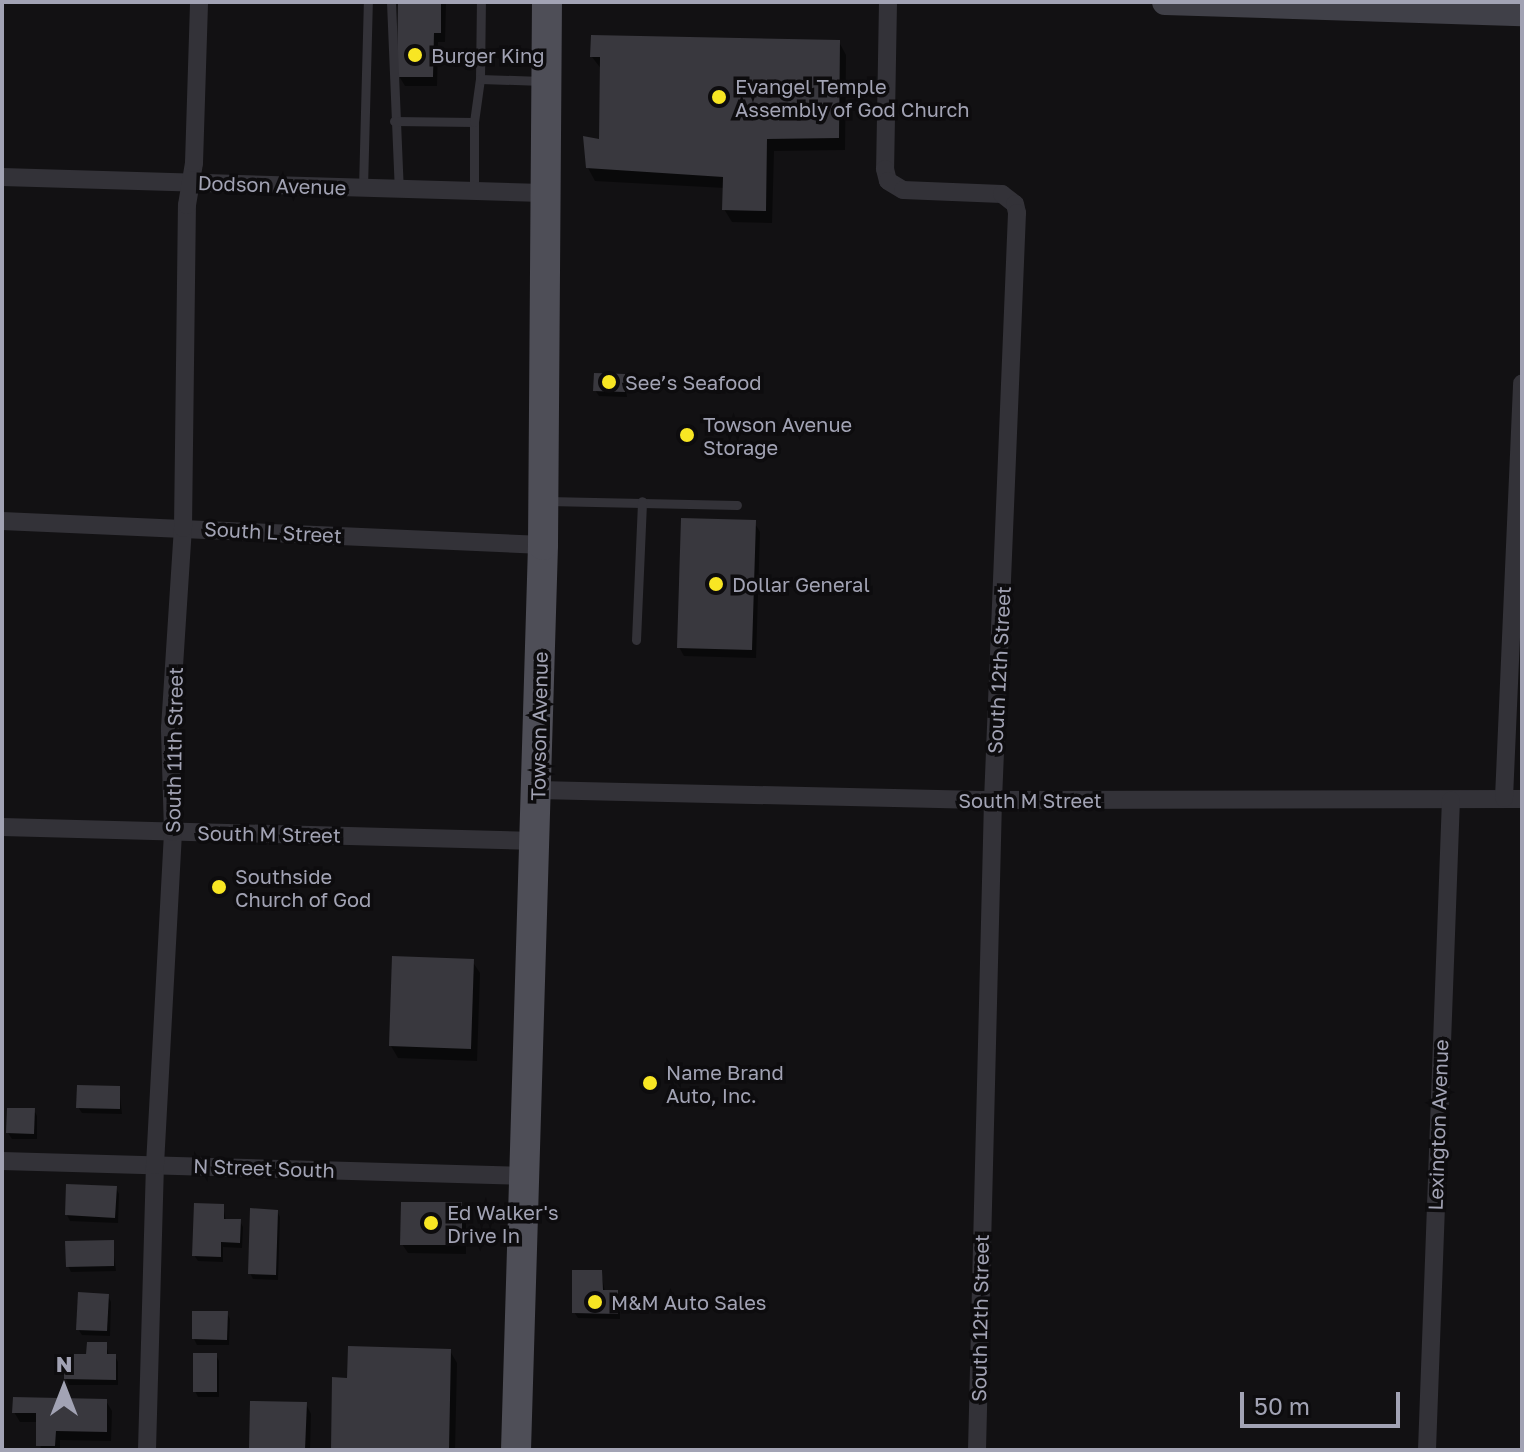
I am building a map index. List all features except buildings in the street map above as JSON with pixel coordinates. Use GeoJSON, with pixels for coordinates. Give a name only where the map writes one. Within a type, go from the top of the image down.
{"type":"FeatureCollection","features":[{"type":"Feature","properties":{"kind":"main road","name":"Towson Avenue"},"geometry":{"type":"LineString","coordinates":[[516,1450],[538,790],[547,2]]}},
{"type":"Feature","properties":{"kind":"street","name":"South 11th Street"},"geometry":{"type":"LineString","coordinates":[[147,1450],[155,1165],[173,832],[170,728],[183,528],[187,205],[191,183],[199,2]]}},
{"type":"Feature","properties":{"kind":"street","name":"South 12th Street"},"geometry":{"type":"LineString","coordinates":[[888,2],[885,169],[888,181],[903,190],[1002,194],[1015,204],[1017,213],[993,800],[977,1450]]}},
{"type":"Feature","properties":{"kind":"street"},"geometry":{"type":"LineString","coordinates":[[1165,2],[1400,6],[1522,13]]}},
{"type":"Feature","properties":{"kind":"street","name":"Dodson Avenue"},"geometry":{"type":"LineString","coordinates":[[2,177],[543,193]]}},
{"type":"Feature","properties":{"kind":"street"},"geometry":{"type":"LineString","coordinates":[[1513,799],[1522,383]]}},
{"type":"Feature","properties":{"kind":"street","name":"South L Street"},"geometry":{"type":"LineString","coordinates":[[2,521],[543,545]]}},
{"type":"Feature","properties":{"kind":"street","name":"South M Street"},"geometry":{"type":"LineString","coordinates":[[538,790],[993,800],[1513,799]]}},
{"type":"Feature","properties":{"kind":"street","name":"Lexington Avenue"},"geometry":{"type":"LineString","coordinates":[[1427,1450],[1451,800]]}},
{"type":"Feature","properties":{"kind":"street","name":"South M Street"},"geometry":{"type":"LineString","coordinates":[[2,827],[536,841]]}},
{"type":"Feature","properties":{"kind":"street","name":"N Street South"},"geometry":{"type":"LineString","coordinates":[[2,1161],[525,1176]]}},
{"type":"Feature","properties":{"kind":"lane"},"geometry":{"type":"LineString","coordinates":[[363,188],[368,2]]}},
{"type":"Feature","properties":{"kind":"lane"},"geometry":{"type":"LineString","coordinates":[[391,2],[399,189]]}},
{"type":"Feature","properties":{"kind":"lane"},"geometry":{"type":"LineString","coordinates":[[474,191],[474,122],[480,79],[481,2]]}},
{"type":"Feature","properties":{"kind":"lane"},"geometry":{"type":"LineString","coordinates":[[480,79],[545,81]]}},
{"type":"Feature","properties":{"kind":"lane"},"geometry":{"type":"LineString","coordinates":[[394,121],[474,122]]}},
{"type":"Feature","properties":{"kind":"lane"},"geometry":{"type":"LineString","coordinates":[[543,501],[737,505]]}},
{"type":"Feature","properties":{"kind":"lane"},"geometry":{"type":"LineString","coordinates":[[636,640],[642,501]]}},
{"type":"Feature","properties":{"kind":"place","name":"Burger King"},"geometry":{"type":"Point","coordinates":[415,55]}},
{"type":"Feature","properties":{"kind":"place","name":"Evangel Temple Assembly of God Church"},"geometry":{"type":"Point","coordinates":[719,97]}},
{"type":"Feature","properties":{"kind":"place","name":"See’s Seafood"},"geometry":{"type":"Point","coordinates":[609,382]}},
{"type":"Feature","properties":{"kind":"place","name":"Towson Avenue Storage"},"geometry":{"type":"Point","coordinates":[687,435]}},
{"type":"Feature","properties":{"kind":"place","name":"Dollar General"},"geometry":{"type":"Point","coordinates":[716,584]}},
{"type":"Feature","properties":{"kind":"place","name":"Southside Church of God"},"geometry":{"type":"Point","coordinates":[219,887]}},
{"type":"Feature","properties":{"kind":"place","name":"Name Brand Auto, Inc."},"geometry":{"type":"Point","coordinates":[650,1083]}},
{"type":"Feature","properties":{"kind":"place","name":"Ed Walker's Drive In"},"geometry":{"type":"Point","coordinates":[431,1223]}},
{"type":"Feature","properties":{"kind":"place","name":"M&M Auto Sales"},"geometry":{"type":"Point","coordinates":[595,1302]}}]}
